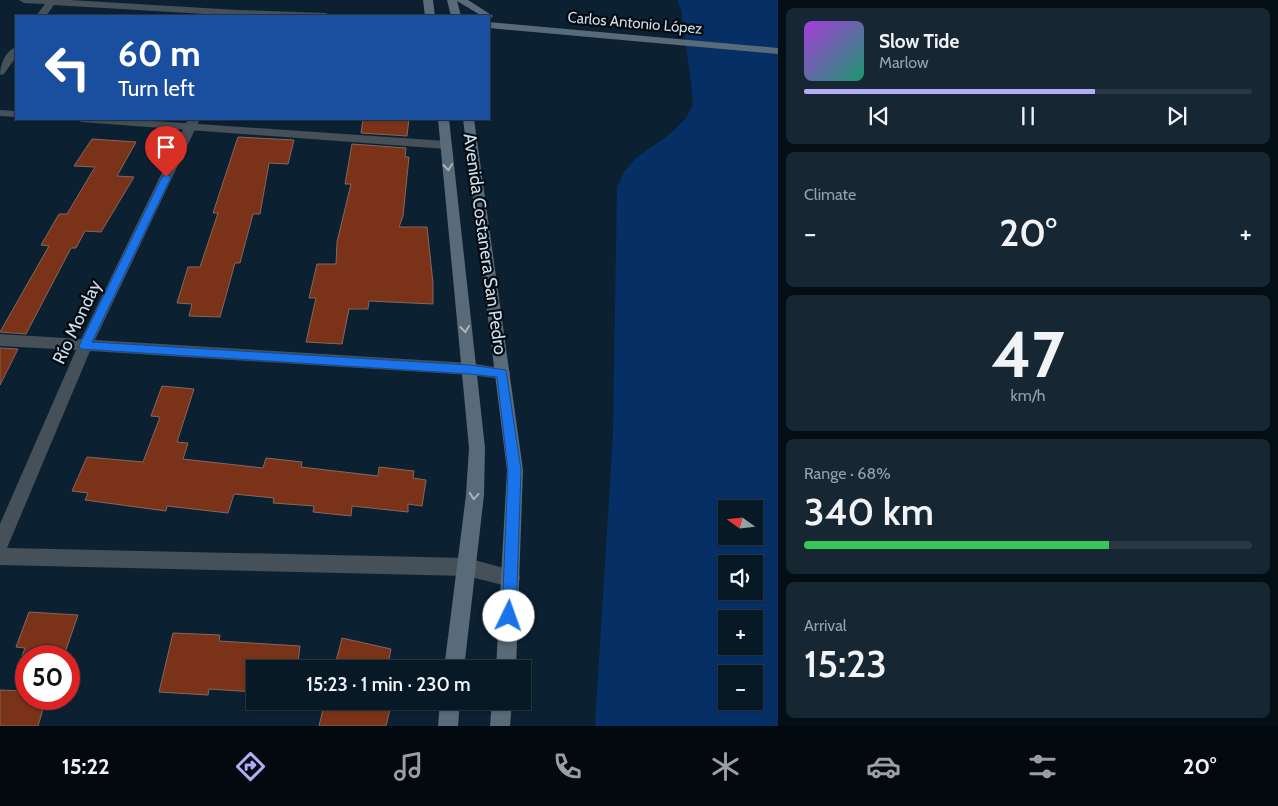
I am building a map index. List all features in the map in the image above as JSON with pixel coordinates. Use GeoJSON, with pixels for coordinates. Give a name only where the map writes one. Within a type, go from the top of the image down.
{"type":"FeatureCollection","features":[{"type":"Feature","properties":{"kind":"main road"},"geometry":{"type":"LineString","coordinates":[[428,0],[430,15]]}},
{"type":"Feature","properties":{"kind":"main road"},"geometry":{"type":"LineString","coordinates":[[452,0],[456,15]]}},
{"type":"Feature","properties":{"kind":"main road"},"geometry":{"type":"LineString","coordinates":[[460,0],[486,15]]}},
{"type":"Feature","properties":{"kind":"main road"},"geometry":{"type":"LineString","coordinates":[[490,16],[532,25],[617,32],[655,39]]}},
{"type":"Feature","properties":{"kind":"main road","name":"Carlos Antonio López"},"geometry":{"type":"LineString","coordinates":[[490,25],[778,51]]}},
{"type":"Feature","properties":{"kind":"main road"},"geometry":{"type":"LineString","coordinates":[[495,35],[512,34],[617,40],[655,39]]}},
{"type":"Feature","properties":{"kind":"main road","name":"Avenida Costanera San Pedro"},"geometry":{"type":"LineString","coordinates":[[443,120],[477,448],[475,495],[455,660]]}},
{"type":"Feature","properties":{"kind":"main road","name":"Avenida Costanera San Pedro"},"geometry":{"type":"LineString","coordinates":[[468,120],[515,470],[506,660]]}},
{"type":"Feature","properties":{"kind":"main road"},"geometry":{"type":"LineString","coordinates":[[448,726],[449,710]]}},
{"type":"Feature","properties":{"kind":"main road"},"geometry":{"type":"LineString","coordinates":[[500,726],[501,710]]}},
{"type":"Feature","properties":{"kind":"street"},"geometry":{"type":"LineString","coordinates":[[24,0],[237,14],[282,15]]}},
{"type":"Feature","properties":{"kind":"street"},"geometry":{"type":"LineString","coordinates":[[237,14],[240,0]]}},
{"type":"Feature","properties":{"kind":"street"},"geometry":{"type":"LineString","coordinates":[[42,15],[52,1]]}},
{"type":"Feature","properties":{"kind":"street"},"geometry":{"type":"LineString","coordinates":[[0,72],[15,51]]}},
{"type":"Feature","properties":{"kind":"street"},"geometry":{"type":"LineString","coordinates":[[0,113],[15,114]]}},
{"type":"Feature","properties":{"kind":"street"},"geometry":{"type":"LineString","coordinates":[[118,120],[192,122],[446,145]]}},
{"type":"Feature","properties":{"kind":"street","name":"Río Monday"},"geometry":{"type":"LineString","coordinates":[[0,544],[85,346],[192,122]]}},
{"type":"Feature","properties":{"kind":"street"},"geometry":{"type":"LineString","coordinates":[[0,340],[470,369],[502,373]]}},
{"type":"Feature","properties":{"kind":"street"},"geometry":{"type":"LineString","coordinates":[[0,556],[467,567],[511,578]]}},
{"type":"Feature","properties":{"kind":"water"},"geometry":{"type":"Polygon","coordinates":[[[677,0],[778,0],[778,726],[595,726],[613,435],[617,187],[624,172],[636,158],[670,134],[686,118],[693,105],[681,9],[677,0]]]}},
{"type":"Feature","properties":{"kind":"building"},"geometry":{"type":"Polygon","coordinates":[[[363,120],[409,120],[407,136],[361,133],[363,120]]]}},
{"type":"Feature","properties":{"kind":"building"},"geometry":{"type":"Polygon","coordinates":[[[238,137],[294,140],[288,164],[269,163],[260,214],[253,214],[240,263],[235,263],[220,317],[189,316],[192,304],[177,303],[188,267],[200,267],[218,213],[213,213],[238,137]]]}},
{"type":"Feature","properties":{"kind":"building"},"geometry":{"type":"Polygon","coordinates":[[[92,139],[136,142],[117,176],[134,177],[101,232],[85,231],[76,248],[71,248],[26,334],[0,332],[49,246],[41,245],[59,214],[67,214],[95,167],[74,166],[92,139]]]}},
{"type":"Feature","properties":{"kind":"building"},"geometry":{"type":"Polygon","coordinates":[[[352,144],[406,148],[405,157],[409,157],[403,216],[399,227],[427,227],[433,283],[433,304],[369,301],[368,309],[349,309],[342,344],[306,342],[316,298],[309,298],[317,264],[336,264],[337,242],[351,184],[345,184],[352,144]]]}},
{"type":"Feature","properties":{"kind":"building"},"geometry":{"type":"Polygon","coordinates":[[[0,348],[18,349],[0,385],[0,348]]]}},
{"type":"Feature","properties":{"kind":"building"},"geometry":{"type":"Polygon","coordinates":[[[162,386],[194,389],[177,442],[188,443],[183,459],[263,468],[266,458],[302,462],[301,467],[378,476],[379,467],[414,471],[413,478],[426,480],[422,506],[408,504],[408,512],[352,506],[351,516],[313,512],[314,506],[273,503],[274,498],[234,494],[228,513],[167,506],[166,511],[85,500],[88,493],[72,491],[87,457],[143,462],[160,417],[151,416],[162,386]]]}},
{"type":"Feature","properties":{"kind":"building"},"geometry":{"type":"Polygon","coordinates":[[[29,612],[78,615],[68,645],[17,645],[29,612]]]}},
{"type":"Feature","properties":{"kind":"building"},"geometry":{"type":"Polygon","coordinates":[[[173,633],[220,635],[219,641],[300,646],[298,660],[246,660],[246,691],[209,689],[208,695],[159,692],[173,633]]]}},
{"type":"Feature","properties":{"kind":"building"},"geometry":{"type":"Polygon","coordinates":[[[342,638],[391,649],[389,660],[336,660],[342,638]]]}},
{"type":"Feature","properties":{"kind":"building"},"geometry":{"type":"Polygon","coordinates":[[[0,690],[15,691],[15,710],[43,710],[38,726],[0,726],[0,690]]]}},
{"type":"Feature","properties":{"kind":"building"},"geometry":{"type":"Polygon","coordinates":[[[323,710],[390,710],[386,726],[319,726],[323,710]]]}},
{"type":"Feature","properties":{"kind":"route"},"geometry":{"type":"LineString","coordinates":[[166,177],[85,346],[470,369],[502,373],[515,470],[509,616]]}}]}
